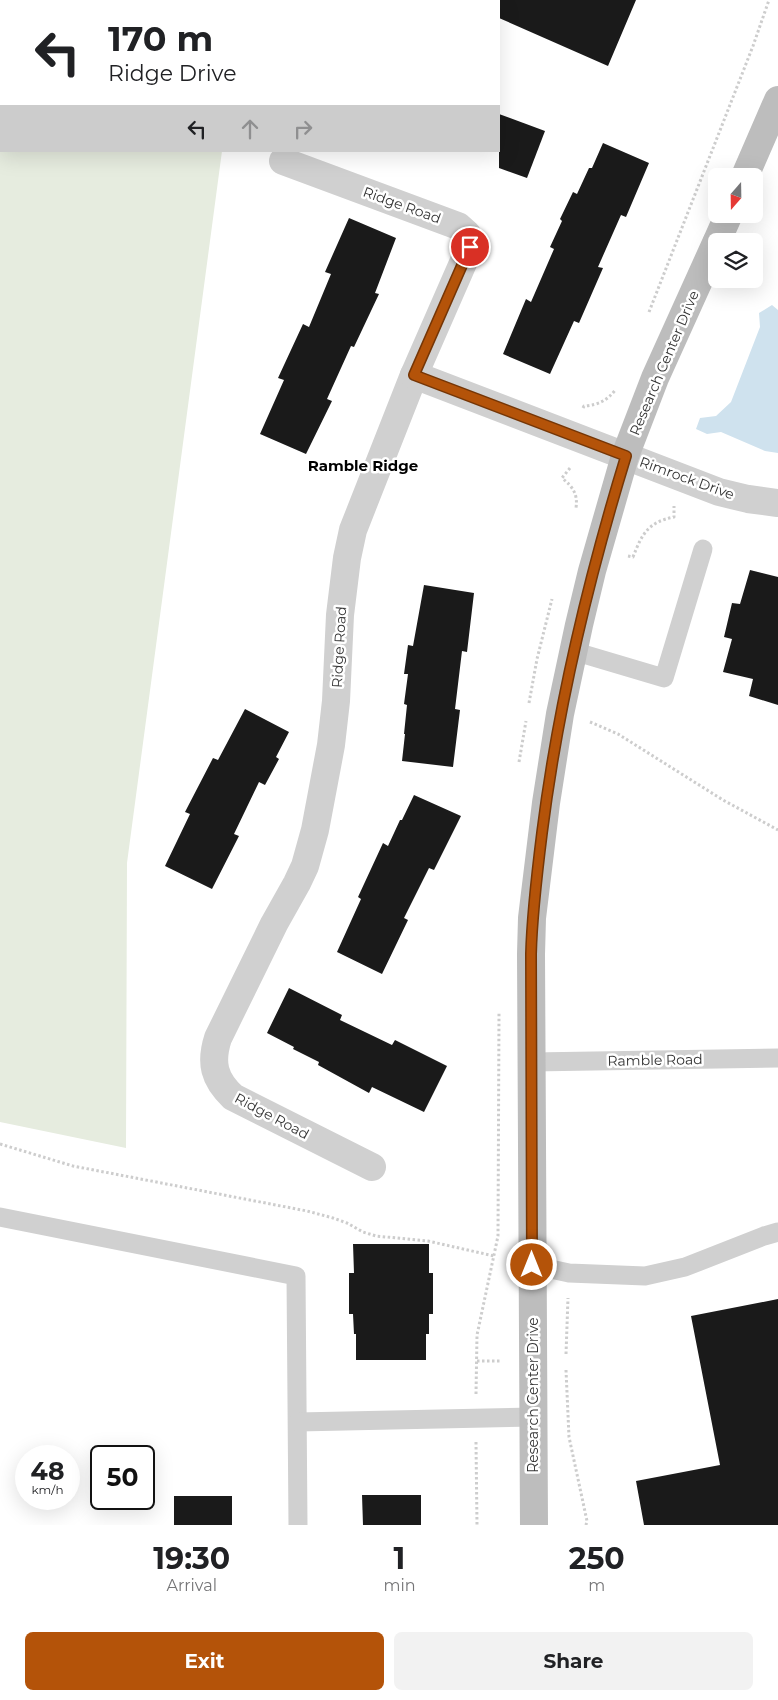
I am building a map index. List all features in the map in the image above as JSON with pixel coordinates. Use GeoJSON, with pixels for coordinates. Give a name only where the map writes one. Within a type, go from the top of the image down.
{"type":"FeatureCollection","features":[{"type":"Feature","properties":{"kind":"main road"},"geometry":{"type":"LineString","coordinates":[[749,168],[778,100]]}},
{"type":"Feature","properties":{"kind":"main road","name":"Research Center Drive"},"geometry":{"type":"LineString","coordinates":[[534,1525],[531,954],[532,918],[546,803],[560,714],[600,541],[626,456],[655,378],[708,262]]}},
{"type":"Feature","properties":{"kind":"street","name":"Ridge Road"},"geometry":{"type":"LineString","coordinates":[[283,161],[458,226],[467,234],[470,247],[414,375],[353,530],[346,558],[340,615],[336,701],[331,745],[315,830],[307,857],[297,883],[274,924],[218,1038],[214,1052],[215,1073],[225,1089],[233,1097],[372,1168]]}},
{"type":"Feature","properties":{"kind":"street","name":"Rimrock Drive"},"geometry":{"type":"LineString","coordinates":[[414,375],[719,492],[748,499],[778,503]]}},
{"type":"Feature","properties":{"kind":"lane"},"geometry":{"type":"LineString","coordinates":[[574,651],[664,678],[703,549]]}},
{"type":"Feature","properties":{"kind":"lane","name":"Ramble Road"},"geometry":{"type":"LineString","coordinates":[[532,1062],[778,1058]]}},
{"type":"Feature","properties":{"kind":"lane"},"geometry":{"type":"LineString","coordinates":[[0,1217],[296,1276],[298,1525]]}},
{"type":"Feature","properties":{"kind":"lane"},"geometry":{"type":"LineString","coordinates":[[532,1265],[569,1273],[645,1276],[684,1267],[778,1232]]}},
{"type":"Feature","properties":{"kind":"lane"},"geometry":{"type":"LineString","coordinates":[[298,1422],[533,1417]]}},
{"type":"Feature","properties":{"kind":"path"},"geometry":{"type":"LineString","coordinates":[[647,317],[753,46],[769,0]]}},
{"type":"Feature","properties":{"kind":"path"},"geometry":{"type":"LineString","coordinates":[[583,412],[584,406],[593,406],[606,400],[613,394],[620,383]]}},
{"type":"Feature","properties":{"kind":"path"},"geometry":{"type":"LineString","coordinates":[[633,558],[646,530],[661,520],[674,517],[674,505]]}},
{"type":"Feature","properties":{"kind":"path"},"geometry":{"type":"LineString","coordinates":[[560,714],[595,723],[618,734],[723,800],[778,830]]}},
{"type":"Feature","properties":{"kind":"path"},"geometry":{"type":"LineString","coordinates":[[0,1144],[73,1166],[307,1211],[347,1223],[363,1232],[376,1236],[428,1241],[494,1256],[477,1335],[476,1400]]}},
{"type":"Feature","properties":{"kind":"path"},"geometry":{"type":"LineString","coordinates":[[569,1273],[565,1362],[569,1437],[587,1521],[586,1525]]}},
{"type":"Feature","properties":{"kind":"path"},"geometry":{"type":"LineString","coordinates":[[476,1437],[477,1525]]}},
{"type":"Feature","properties":{"kind":"shaded area"},"geometry":{"type":"Polygon","coordinates":[[[0,152],[222,152],[127,863],[126,1148],[0,1122],[0,152]]]}},
{"type":"Feature","properties":{"kind":"water"},"geometry":{"type":"Polygon","coordinates":[[[772,305],[778,310],[778,453],[765,451],[721,432],[707,434],[696,429],[700,418],[716,416],[731,402],[760,327],[759,313],[772,305]]]}},
{"type":"Feature","properties":{"kind":"building"},"geometry":{"type":"Polygon","coordinates":[[[500,0],[636,0],[608,66],[500,18],[500,0]]]}},
{"type":"Feature","properties":{"kind":"building"},"geometry":{"type":"Polygon","coordinates":[[[500,114],[545,131],[527,178],[499,168],[500,114]]]}},
{"type":"Feature","properties":{"kind":"building"},"geometry":{"type":"Polygon","coordinates":[[[603,143],[649,163],[626,217],[621,215],[598,267],[603,268],[579,323],[574,321],[550,374],[503,354],[526,299],[531,302],[554,249],[550,247],[562,221],[560,219],[573,192],[577,194],[589,168],[592,168],[603,143]]]}},
{"type":"Feature","properties":{"kind":"building"},"geometry":{"type":"Polygon","coordinates":[[[349,218],[396,238],[375,293],[379,294],[354,347],[351,346],[327,399],[332,401],[306,454],[260,434],[284,380],[278,378],[303,324],[309,327],[331,274],[325,272],[349,218]]]}},
{"type":"Feature","properties":{"kind":"building"},"geometry":{"type":"Polygon","coordinates":[[[750,570],[778,577],[778,705],[749,696],[753,679],[723,672],[732,639],[724,637],[732,603],[740,604],[750,570]]]}},
{"type":"Feature","properties":{"kind":"building"},"geometry":{"type":"Polygon","coordinates":[[[424,585],[474,593],[467,652],[462,651],[455,709],[460,710],[453,767],[402,761],[407,705],[404,704],[408,674],[404,674],[408,645],[413,646],[424,585]]]}},
{"type":"Feature","properties":{"kind":"building"},"geometry":{"type":"Polygon","coordinates":[[[245,709],[289,732],[276,757],[279,759],[265,785],[259,782],[234,834],[239,836],[212,889],[165,866],[190,814],[185,812],[213,758],[218,760],[245,709]]]}},
{"type":"Feature","properties":{"kind":"building"},"geometry":{"type":"Polygon","coordinates":[[[414,795],[461,816],[434,870],[429,868],[404,918],[408,920],[382,974],[337,952],[361,899],[358,897],[383,843],[388,846],[414,795]]]}},
{"type":"Feature","properties":{"kind":"building"},"geometry":{"type":"Polygon","coordinates":[[[289,988],[342,1015],[340,1020],[392,1045],[395,1040],[447,1066],[424,1112],[372,1087],[369,1093],[318,1065],[319,1062],[267,1033],[289,988]]]}},
{"type":"Feature","properties":{"kind":"building"},"geometry":{"type":"Polygon","coordinates":[[[353,1244],[429,1244],[429,1273],[433,1273],[433,1314],[429,1314],[429,1334],[426,1334],[426,1360],[356,1360],[356,1334],[354,1334],[353,1314],[349,1314],[349,1273],[354,1273],[353,1244]]]}},
{"type":"Feature","properties":{"kind":"building"},"geometry":{"type":"Polygon","coordinates":[[[778,1299],[778,1525],[644,1525],[636,1481],[720,1465],[691,1316],[778,1299]]]}},
{"type":"Feature","properties":{"kind":"building"},"geometry":{"type":"Polygon","coordinates":[[[362,1495],[421,1495],[421,1525],[363,1525],[362,1495]]]}},
{"type":"Feature","properties":{"kind":"building"},"geometry":{"type":"Polygon","coordinates":[[[174,1496],[232,1496],[232,1525],[174,1525],[174,1496]]]}},
{"type":"Feature","properties":{"kind":"district","name":"Ramble Ridge"},"geometry":{"type":"Point","coordinates":[363,465]}},
{"type":"Feature","properties":{"kind":"route"},"geometry":{"type":"LineString","coordinates":[[470,247],[414,375],[626,456],[592,571],[560,714],[546,803],[532,918],[532,1265]]}}]}
